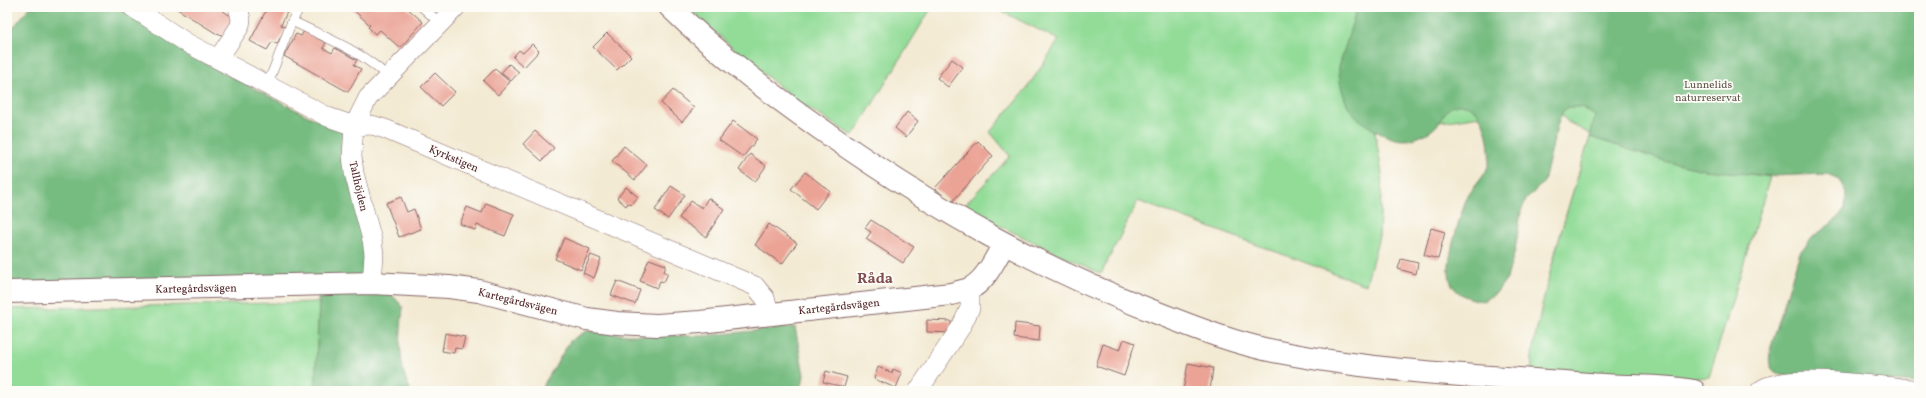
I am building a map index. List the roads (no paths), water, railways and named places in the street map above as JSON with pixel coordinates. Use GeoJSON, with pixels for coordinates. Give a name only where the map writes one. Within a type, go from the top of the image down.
{"type":"FeatureCollection","features":[{"type":"Feature","properties":{"kind":"street","name":"Kyrkstigen"},"geometry":{"type":"LineString","coordinates":[[132,7],[187,43],[267,86],[328,116],[354,126],[372,125],[385,129],[755,286],[765,298],[770,314]]}},
{"type":"Feature","properties":{"kind":"street"},"geometry":{"type":"LineString","coordinates":[[218,59],[240,26],[241,19],[238,7]]}},
{"type":"Feature","properties":{"kind":"street","name":"Tallhöjden"},"geometry":{"type":"LineString","coordinates":[[372,283],[374,254],[372,240],[357,190],[352,156],[354,126],[368,98],[456,7]]}},
{"type":"Feature","properties":{"kind":"street"},"geometry":{"type":"LineString","coordinates":[[670,7],[727,57],[805,118],[913,192],[1004,244],[1124,300],[1208,332],[1282,353],[1415,371],[1631,386],[1664,386],[1694,391]]}},
{"type":"Feature","properties":{"kind":"street","name":"Kartegårdsvägen"},"geometry":{"type":"LineString","coordinates":[[7,292],[372,283],[449,287],[479,291],[587,319],[617,323],[657,325],[951,294],[970,289],[987,273],[1004,244]]}},
{"type":"Feature","properties":{"kind":"street"},"geometry":{"type":"LineString","coordinates":[[918,391],[961,327],[970,308],[970,289]]}},
{"type":"Feature","properties":{"kind":"street"},"geometry":{"type":"LineString","coordinates":[[1765,389],[1812,382],[1852,387],[1919,390]]}},
{"type":"Feature","properties":{"kind":"lane"},"geometry":{"type":"LineString","coordinates":[[267,86],[292,21],[300,7]]}},
{"type":"Feature","properties":{"kind":"lane"},"geometry":{"type":"LineString","coordinates":[[422,7],[440,24]]}},
{"type":"Feature","properties":{"kind":"lane"},"geometry":{"type":"LineString","coordinates":[[292,21],[360,56],[380,69],[388,77]]}},
{"type":"Feature","properties":{"kind":"district","name":"Råda"},"geometry":{"type":"Point","coordinates":[875,278]}},
{"type":"Feature","properties":{"kind":"park label","name":"Lunnelids naturreservat"},"geometry":{"type":"Point","coordinates":[1708,90]}}]}
